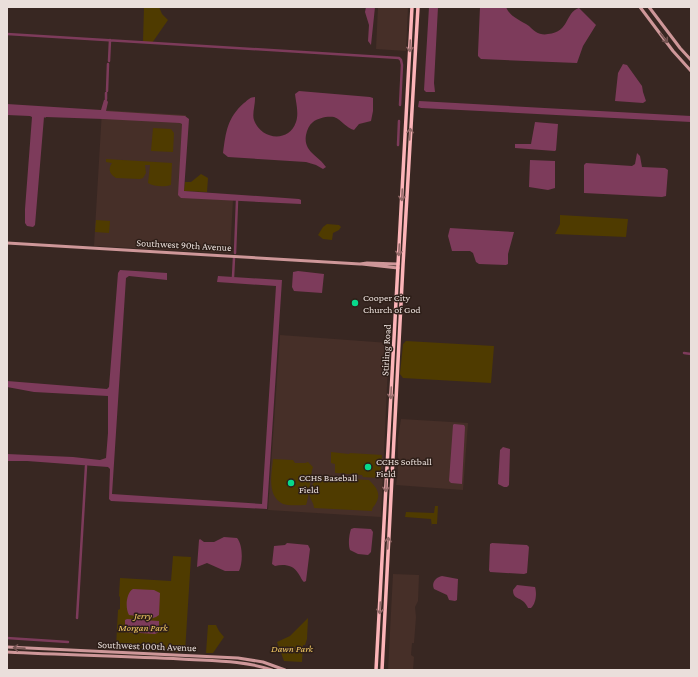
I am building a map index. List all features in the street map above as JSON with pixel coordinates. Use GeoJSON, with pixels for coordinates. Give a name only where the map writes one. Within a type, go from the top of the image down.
{"type":"FeatureCollection","features":[{"type":"Feature","properties":{"kind":"main road","name":"Stirling Road"},"geometry":{"type":"LineString","coordinates":[[376,670],[412,7]]}},
{"type":"Feature","properties":{"kind":"main road","name":"Stirling Road"},"geometry":{"type":"LineString","coordinates":[[382,670],[418,7]]}},
{"type":"Feature","properties":{"kind":"main road"},"geometry":{"type":"LineString","coordinates":[[640,7],[673,51],[691,70]]}},
{"type":"Feature","properties":{"kind":"main road"},"geometry":{"type":"LineString","coordinates":[[650,7],[680,48],[691,60]]}},
{"type":"Feature","properties":{"kind":"main road"},"geometry":{"type":"LineString","coordinates":[[404,156],[409,155]]}},
{"type":"Feature","properties":{"kind":"main road","name":"Southwest 90th Avenue"},"geometry":{"type":"LineString","coordinates":[[7,243],[398,266]]}},
{"type":"Feature","properties":{"kind":"main road"},"geometry":{"type":"LineString","coordinates":[[388,453],[393,453]]}},
{"type":"Feature","properties":{"kind":"main road"},"geometry":{"type":"LineString","coordinates":[[385,520],[390,520]]}},
{"type":"Feature","properties":{"kind":"main road","name":"Southwest 100th Avenue"},"geometry":{"type":"LineString","coordinates":[[7,647],[238,658],[263,662],[285,670]]}},
{"type":"Feature","properties":{"kind":"main road","name":"Southwest 100th Avenue"},"geometry":{"type":"LineString","coordinates":[[7,652],[229,662],[248,664],[272,670]]}},
{"type":"Feature","properties":{"kind":"shaded area"},"geometry":{"type":"Polygon","coordinates":[[[366,7],[375,7],[371,45],[368,41],[369,25],[365,12],[366,7]]]}},
{"type":"Feature","properties":{"kind":"shaded area"},"geometry":{"type":"Polygon","coordinates":[[[378,7],[408,7],[406,51],[376,49],[378,7]]]}},
{"type":"Feature","properties":{"kind":"shaded area"},"geometry":{"type":"Polygon","coordinates":[[[429,7],[438,7],[434,83],[435,92],[426,92],[424,90],[429,7]]]}},
{"type":"Feature","properties":{"kind":"shaded area"},"geometry":{"type":"Polygon","coordinates":[[[480,7],[506,7],[513,16],[536,32],[542,34],[560,30],[571,13],[579,8],[596,25],[583,46],[577,63],[481,59],[478,56],[480,7]]]}},
{"type":"Feature","properties":{"kind":"shaded area"},"geometry":{"type":"Polygon","coordinates":[[[623,64],[627,65],[642,86],[646,101],[643,103],[615,101],[618,73],[623,64]]]}},
{"type":"Feature","properties":{"kind":"shaded area"},"geometry":{"type":"Polygon","coordinates":[[[299,91],[373,98],[371,121],[359,124],[354,130],[334,117],[317,119],[312,123],[308,128],[306,135],[307,146],[309,150],[326,167],[323,169],[306,162],[228,157],[223,153],[228,126],[234,114],[244,103],[255,97],[253,118],[258,127],[269,135],[281,136],[292,129],[296,122],[297,112],[295,94],[299,91]]]}},
{"type":"Feature","properties":{"kind":"shaded area"},"geometry":{"type":"Polygon","coordinates":[[[106,99],[108,102],[106,111],[185,116],[189,119],[184,191],[299,199],[301,200],[301,204],[181,198],[178,195],[182,124],[180,123],[44,117],[35,225],[33,227],[27,226],[25,223],[25,209],[32,117],[7,115],[7,104],[101,110],[104,100],[106,99]]]}},
{"type":"Feature","properties":{"kind":"shaded area"},"geometry":{"type":"Polygon","coordinates":[[[419,101],[691,116],[691,122],[421,108],[418,107],[419,101]]]}},
{"type":"Feature","properties":{"kind":"shaded area"},"geometry":{"type":"Polygon","coordinates":[[[102,110],[186,115],[183,197],[233,200],[230,253],[94,246],[102,110]]]}},
{"type":"Feature","properties":{"kind":"shaded area"},"geometry":{"type":"Polygon","coordinates":[[[535,122],[558,124],[555,151],[515,148],[515,144],[531,144],[535,122]]]}},
{"type":"Feature","properties":{"kind":"shaded area"},"geometry":{"type":"Polygon","coordinates":[[[637,153],[640,156],[642,167],[665,168],[668,170],[666,196],[584,193],[584,165],[586,163],[632,166],[635,164],[637,153]]]}},
{"type":"Feature","properties":{"kind":"shaded area"},"geometry":{"type":"Polygon","coordinates":[[[530,160],[555,161],[555,188],[548,190],[529,187],[530,160]]]}},
{"type":"Feature","properties":{"kind":"shaded area"},"geometry":{"type":"Polygon","coordinates":[[[450,228],[514,232],[508,254],[508,264],[479,264],[476,262],[473,253],[470,251],[452,251],[448,236],[450,228]]]}},
{"type":"Feature","properties":{"kind":"shaded area"},"geometry":{"type":"Polygon","coordinates":[[[120,270],[167,273],[167,280],[129,276],[126,278],[112,494],[262,504],[276,286],[217,282],[218,276],[282,280],[267,509],[111,501],[109,499],[110,469],[108,467],[7,461],[7,454],[73,457],[100,460],[106,458],[108,396],[34,392],[7,387],[7,381],[107,389],[109,387],[118,273],[120,270]]]}},
{"type":"Feature","properties":{"kind":"shaded area"},"geometry":{"type":"Polygon","coordinates":[[[298,271],[324,274],[322,293],[294,291],[292,287],[293,272],[298,271]]]}},
{"type":"Feature","properties":{"kind":"shaded area"},"geometry":{"type":"Polygon","coordinates":[[[280,335],[389,343],[381,517],[268,510],[280,335]]]}},
{"type":"Feature","properties":{"kind":"shaded area"},"geometry":{"type":"Polygon","coordinates":[[[401,419],[468,423],[463,490],[396,485],[398,473],[398,438],[401,419]]]}},
{"type":"Feature","properties":{"kind":"shaded area"},"geometry":{"type":"Polygon","coordinates":[[[454,424],[464,425],[465,427],[462,484],[451,483],[449,481],[454,424]]]}},
{"type":"Feature","properties":{"kind":"shaded area"},"geometry":{"type":"Polygon","coordinates":[[[503,447],[510,449],[509,485],[507,487],[498,484],[500,450],[503,447]]]}},
{"type":"Feature","properties":{"kind":"shaded area"},"geometry":{"type":"Polygon","coordinates":[[[351,529],[371,529],[373,532],[371,552],[368,555],[358,554],[350,550],[350,534],[351,529]]]}},
{"type":"Feature","properties":{"kind":"shaded area"},"geometry":{"type":"Polygon","coordinates":[[[224,537],[237,538],[239,541],[242,554],[239,571],[225,571],[207,563],[197,567],[199,540],[200,539],[204,542],[214,542],[224,537]]]}},
{"type":"Feature","properties":{"kind":"shaded area"},"geometry":{"type":"Polygon","coordinates":[[[287,543],[308,545],[310,549],[306,581],[304,582],[294,568],[285,565],[275,566],[272,564],[274,546],[285,545],[287,543]]]}},
{"type":"Feature","properties":{"kind":"shaded area"},"geometry":{"type":"Polygon","coordinates":[[[490,544],[527,545],[529,547],[527,573],[490,572],[490,544]]]}},
{"type":"Feature","properties":{"kind":"shaded area"},"geometry":{"type":"Polygon","coordinates":[[[393,574],[419,575],[418,601],[415,607],[416,617],[414,643],[412,643],[411,655],[414,657],[413,670],[388,670],[393,574]]]}},
{"type":"Feature","properties":{"kind":"shaded area"},"geometry":{"type":"Polygon","coordinates":[[[442,576],[458,579],[457,600],[449,600],[447,595],[434,589],[433,585],[435,581],[442,576]]]}},
{"type":"Feature","properties":{"kind":"shaded area"},"geometry":{"type":"Polygon","coordinates":[[[517,585],[535,587],[536,598],[531,608],[528,608],[522,600],[514,595],[513,590],[517,585]]]}},
{"type":"Feature","properties":{"kind":"shaded area"},"geometry":{"type":"Polygon","coordinates":[[[133,589],[154,590],[160,593],[159,615],[153,618],[129,615],[127,601],[129,594],[133,589]]]}},
{"type":"Feature","properties":{"kind":"shaded area"},"geometry":{"type":"Polygon","coordinates":[[[125,620],[159,621],[159,632],[155,634],[125,632],[125,620]]]}},
{"type":"Feature","properties":{"kind":"green space"},"geometry":{"type":"Polygon","coordinates":[[[144,7],[159,7],[162,14],[168,20],[152,43],[143,42],[144,7]]]}},
{"type":"Feature","properties":{"kind":"green space"},"geometry":{"type":"Polygon","coordinates":[[[153,128],[171,129],[174,133],[173,152],[151,151],[153,128]]]}},
{"type":"Feature","properties":{"kind":"green space"},"geometry":{"type":"Polygon","coordinates":[[[106,159],[172,163],[171,185],[160,186],[148,183],[150,165],[145,165],[146,173],[143,178],[116,178],[110,171],[112,163],[106,162],[106,159]]]}},
{"type":"Feature","properties":{"kind":"green space"},"geometry":{"type":"Polygon","coordinates":[[[201,174],[208,178],[207,192],[184,191],[185,182],[191,182],[201,174]]]}},
{"type":"Feature","properties":{"kind":"green space"},"geometry":{"type":"Polygon","coordinates":[[[560,215],[628,219],[626,237],[555,234],[560,224],[560,215]]]}},
{"type":"Feature","properties":{"kind":"green space"},"geometry":{"type":"Polygon","coordinates":[[[96,220],[110,221],[109,233],[95,232],[96,220]]]}},
{"type":"Feature","properties":{"kind":"green space"},"geometry":{"type":"Polygon","coordinates":[[[327,224],[339,225],[341,227],[333,233],[332,240],[323,239],[318,235],[327,224]]]}},
{"type":"Feature","properties":{"kind":"green space"},"geometry":{"type":"Polygon","coordinates":[[[406,341],[494,346],[491,383],[403,378],[400,374],[403,344],[406,341]]]}},
{"type":"Feature","properties":{"kind":"green space"},"geometry":{"type":"Polygon","coordinates":[[[331,452],[382,455],[380,476],[378,478],[363,477],[362,475],[335,473],[335,464],[331,463],[331,452]]]}},
{"type":"Feature","properties":{"kind":"green space","name":"CCHS Baseball Field"},"geometry":{"type":"Polygon","coordinates":[[[273,459],[293,460],[295,463],[308,462],[313,467],[306,505],[283,504],[274,496],[271,484],[273,459]]]}},
{"type":"Feature","properties":{"kind":"green space"},"geometry":{"type":"Polygon","coordinates":[[[316,477],[369,480],[377,490],[378,499],[372,511],[314,508],[309,492],[316,477]]]}},
{"type":"Feature","properties":{"kind":"green space"},"geometry":{"type":"Polygon","coordinates":[[[435,506],[438,506],[437,524],[432,524],[432,527],[431,519],[405,517],[406,512],[434,513],[435,506]]]}},
{"type":"Feature","properties":{"kind":"green space","name":"Jerry Morgan Park"},"geometry":{"type":"Polygon","coordinates":[[[173,556],[191,557],[185,652],[117,649],[118,610],[120,609],[120,578],[171,581],[173,556]]]}},
{"type":"Feature","properties":{"kind":"green space","name":"Dawn Park"},"geometry":{"type":"Polygon","coordinates":[[[308,618],[307,639],[305,645],[303,645],[302,662],[284,661],[277,642],[290,636],[308,618]]]}},
{"type":"Feature","properties":{"kind":"green space"},"geometry":{"type":"Polygon","coordinates":[[[208,625],[216,625],[224,637],[213,653],[206,653],[208,625]]]}},
{"type":"Feature","properties":{"kind":"waterway"},"geometry":{"type":"LineString","coordinates":[[7,34],[399,58],[402,65],[400,105]]}},
{"type":"Feature","properties":{"kind":"waterway"},"geometry":{"type":"LineString","coordinates":[[109,61],[110,40]]}},
{"type":"Feature","properties":{"kind":"waterway"},"geometry":{"type":"LineString","coordinates":[[107,91],[108,64]]}},
{"type":"Feature","properties":{"kind":"waterway"},"geometry":{"type":"LineString","coordinates":[[106,93],[106,99]]}},
{"type":"Feature","properties":{"kind":"waterway"},"geometry":{"type":"LineString","coordinates":[[398,145],[399,121]]}},
{"type":"Feature","properties":{"kind":"waterway"},"geometry":{"type":"LineString","coordinates":[[235,253],[237,201]]}},
{"type":"Feature","properties":{"kind":"waterway"},"geometry":{"type":"LineString","coordinates":[[233,277],[234,258]]}},
{"type":"Feature","properties":{"kind":"waterway"},"geometry":{"type":"LineString","coordinates":[[684,353],[691,354]]}},
{"type":"Feature","properties":{"kind":"waterway"},"geometry":{"type":"LineString","coordinates":[[77,618],[86,466]]}},
{"type":"Feature","properties":{"kind":"waterway"},"geometry":{"type":"LineString","coordinates":[[7,638],[68,642]]}},
{"type":"Feature","properties":{"kind":"place","name":"Cooper City Church of God"},"geometry":{"type":"Point","coordinates":[355,303]}},
{"type":"Feature","properties":{"kind":"place","name":"CCHS Softball Field"},"geometry":{"type":"Point","coordinates":[368,467]}},
{"type":"Feature","properties":{"kind":"place","name":"CCHS Baseball Field"},"geometry":{"type":"Point","coordinates":[291,483]}}]}
